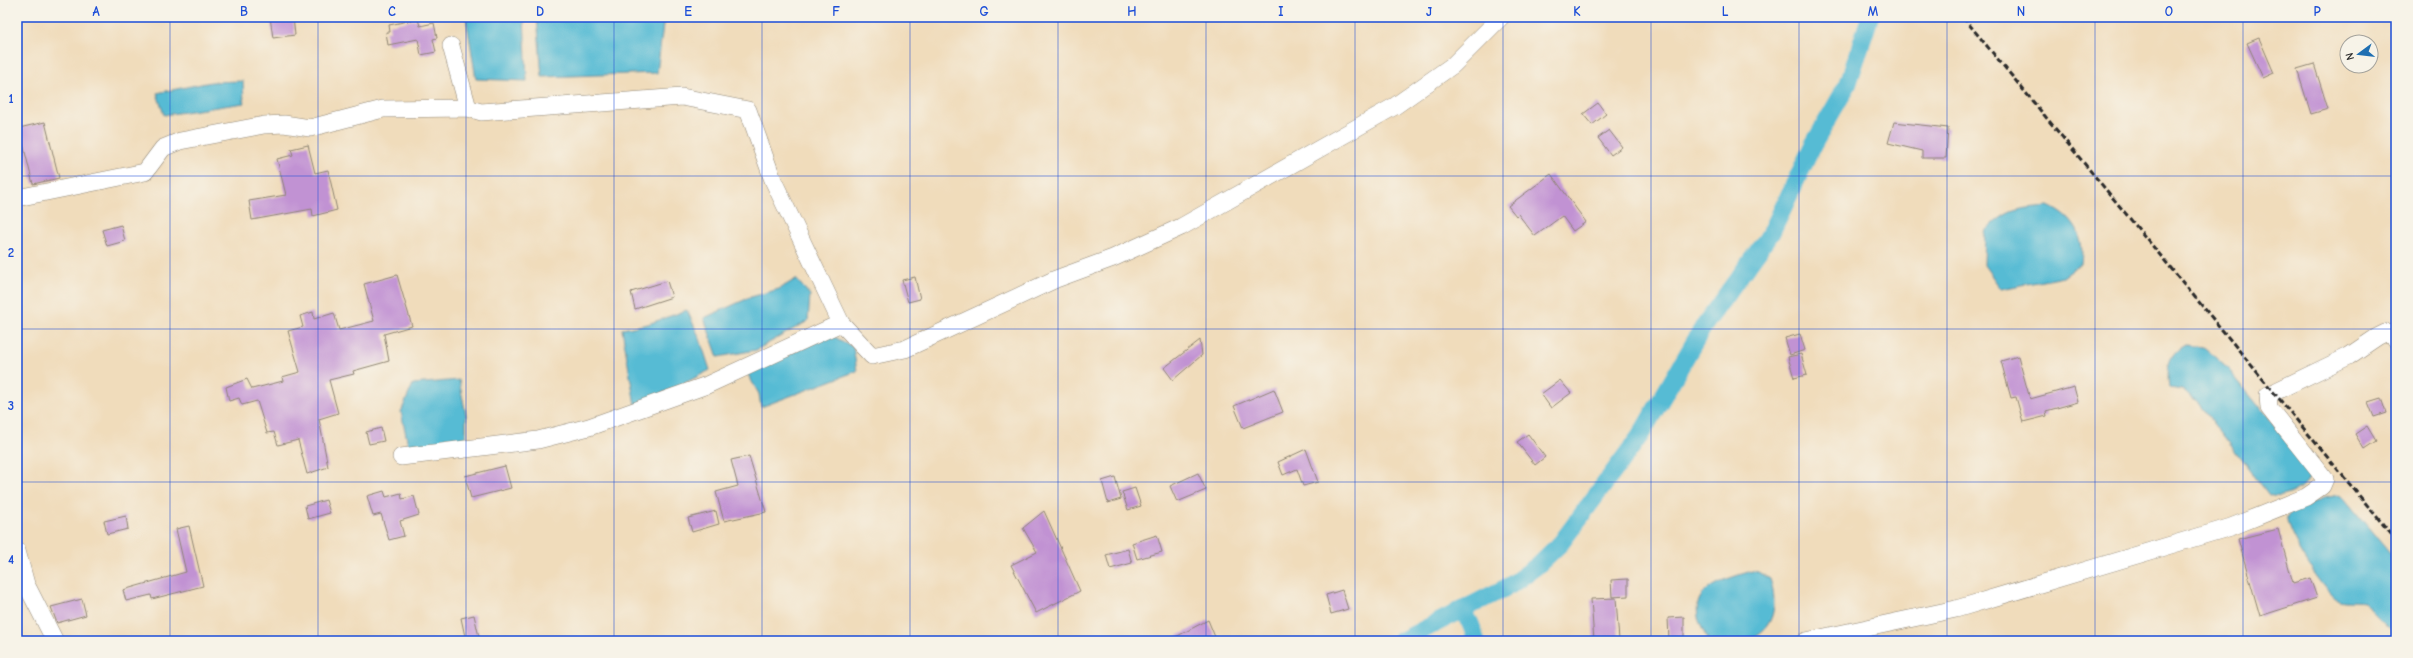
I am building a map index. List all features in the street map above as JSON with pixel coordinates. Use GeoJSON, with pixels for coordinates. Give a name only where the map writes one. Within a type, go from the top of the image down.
{"type":"FeatureCollection","features":[{"type":"Feature","properties":{"kind":"street"},"geometry":{"type":"LineString","coordinates":[[17,198],[145,172],[163,148],[180,141],[264,125],[284,124],[310,128],[383,109],[468,108],[481,112],[682,97],[748,110],[774,180],[841,323],[872,356],[905,349],[1056,278],[1113,258],[1181,227],[1395,106],[1453,65],[1501,17]]}},
{"type":"Feature","properties":{"kind":"street"},"geometry":{"type":"LineString","coordinates":[[451,46],[468,108]]}},
{"type":"Feature","properties":{"kind":"street"},"geometry":{"type":"LineString","coordinates":[[401,457],[538,440],[589,427],[707,385],[841,323]]}},
{"type":"Feature","properties":{"kind":"street"},"geometry":{"type":"LineString","coordinates":[[1806,641],[1963,607],[2231,527],[2306,497],[2322,486],[2325,479],[2269,408],[2268,395],[2349,356],[2377,337],[2389,333],[2393,334],[2396,340]]}},
{"type":"Feature","properties":{"kind":"street"},"geometry":{"type":"LineString","coordinates":[[17,551],[26,584],[55,641]]}},
{"type":"Feature","properties":{"kind":"water"},"geometry":{"type":"Polygon","coordinates":[[[466,17],[524,17],[527,81],[476,79],[466,17]]]}},
{"type":"Feature","properties":{"kind":"water"},"geometry":{"type":"Polygon","coordinates":[[[537,17],[664,17],[657,73],[542,77],[537,17]]]}},
{"type":"Feature","properties":{"kind":"water"},"geometry":{"type":"Polygon","coordinates":[[[243,81],[244,103],[164,115],[157,93],[211,82],[243,81]]]}},
{"type":"Feature","properties":{"kind":"water"},"geometry":{"type":"Polygon","coordinates":[[[2049,206],[2066,216],[2076,229],[2081,245],[2081,264],[2063,277],[2001,289],[1984,265],[1985,232],[2000,218],[2014,211],[2049,206]]]}},
{"type":"Feature","properties":{"kind":"water"},"geometry":{"type":"Polygon","coordinates":[[[796,279],[810,295],[808,321],[756,350],[718,357],[704,318],[751,297],[779,289],[796,279]]]}},
{"type":"Feature","properties":{"kind":"water"},"geometry":{"type":"Polygon","coordinates":[[[687,310],[700,339],[710,370],[681,385],[635,405],[622,329],[648,324],[687,310]]]}},
{"type":"Feature","properties":{"kind":"water"},"geometry":{"type":"Polygon","coordinates":[[[831,335],[853,347],[857,371],[761,407],[759,394],[747,373],[831,335]]]}},
{"type":"Feature","properties":{"kind":"water"},"geometry":{"type":"Polygon","coordinates":[[[2186,345],[2204,347],[2229,370],[2311,470],[2307,482],[2302,487],[2282,496],[2269,495],[2199,404],[2182,390],[2169,388],[2168,369],[2170,363],[2175,354],[2186,345]]]}},
{"type":"Feature","properties":{"kind":"water"},"geometry":{"type":"Polygon","coordinates":[[[459,380],[466,415],[466,442],[409,449],[401,412],[413,384],[459,380]]]}},
{"type":"Feature","properties":{"kind":"water"},"geometry":{"type":"Polygon","coordinates":[[[2339,495],[2344,498],[2396,561],[2396,631],[2389,628],[2363,602],[2342,600],[2336,598],[2330,593],[2314,573],[2292,535],[2287,517],[2290,512],[2324,498],[2339,495]]]}},
{"type":"Feature","properties":{"kind":"water"},"geometry":{"type":"Polygon","coordinates":[[[1752,571],[1758,572],[1770,579],[1773,589],[1773,609],[1767,626],[1760,633],[1751,638],[1740,641],[1709,641],[1701,625],[1697,612],[1699,601],[1704,593],[1712,586],[1724,580],[1752,571]]]}},
{"type":"Feature","properties":{"kind":"building"},"geometry":{"type":"Polygon","coordinates":[[[270,17],[293,17],[295,35],[273,38],[270,17]]]}},
{"type":"Feature","properties":{"kind":"building"},"geometry":{"type":"Polygon","coordinates":[[[418,19],[420,26],[434,23],[437,38],[433,39],[436,52],[421,55],[418,39],[388,45],[386,32],[390,32],[389,25],[418,19]]]}},
{"type":"Feature","properties":{"kind":"building"},"geometry":{"type":"Polygon","coordinates":[[[2259,38],[2274,73],[2263,78],[2247,43],[2259,38]]]}},
{"type":"Feature","properties":{"kind":"building"},"geometry":{"type":"Polygon","coordinates":[[[2314,64],[2328,109],[2311,114],[2297,69],[2314,64]]]}},
{"type":"Feature","properties":{"kind":"building"},"geometry":{"type":"Polygon","coordinates":[[[1598,103],[1606,114],[1592,125],[1583,114],[1598,103]]]}},
{"type":"Feature","properties":{"kind":"building"},"geometry":{"type":"Polygon","coordinates":[[[45,122],[59,178],[33,184],[19,128],[45,122]]]}},
{"type":"Feature","properties":{"kind":"building"},"geometry":{"type":"Polygon","coordinates":[[[1894,122],[1948,128],[1946,158],[1922,158],[1922,151],[1888,143],[1894,122]]]}},
{"type":"Feature","properties":{"kind":"building"},"geometry":{"type":"Polygon","coordinates":[[[1609,130],[1622,147],[1611,155],[1598,138],[1609,130]]]}},
{"type":"Feature","properties":{"kind":"building"},"geometry":{"type":"Polygon","coordinates":[[[308,145],[315,173],[328,170],[337,210],[313,216],[312,209],[252,220],[249,201],[286,195],[277,159],[293,155],[291,149],[308,145]]]}},
{"type":"Feature","properties":{"kind":"building"},"geometry":{"type":"Polygon","coordinates":[[[1551,174],[1586,222],[1573,231],[1562,216],[1535,236],[1518,214],[1516,216],[1508,206],[1551,174]]]}},
{"type":"Feature","properties":{"kind":"building"},"geometry":{"type":"Polygon","coordinates":[[[121,225],[125,241],[107,246],[102,230],[121,225]]]}},
{"type":"Feature","properties":{"kind":"building"},"geometry":{"type":"Polygon","coordinates":[[[397,275],[412,326],[384,334],[389,361],[353,371],[354,374],[329,380],[338,413],[319,419],[328,467],[307,474],[298,440],[278,445],[274,432],[267,433],[257,401],[242,405],[239,398],[229,401],[226,387],[247,379],[252,389],[283,381],[282,377],[300,372],[288,331],[303,327],[300,316],[313,312],[314,319],[334,313],[339,330],[374,321],[364,284],[397,275]]]}},
{"type":"Feature","properties":{"kind":"building"},"geometry":{"type":"Polygon","coordinates":[[[915,277],[920,299],[908,302],[902,280],[915,277]]]}},
{"type":"Feature","properties":{"kind":"building"},"geometry":{"type":"Polygon","coordinates":[[[667,281],[672,297],[635,309],[631,292],[667,281]]]}},
{"type":"Feature","properties":{"kind":"building"},"geometry":{"type":"Polygon","coordinates":[[[1800,334],[1805,350],[1790,355],[1785,338],[1800,334]]]}},
{"type":"Feature","properties":{"kind":"building"},"geometry":{"type":"Polygon","coordinates":[[[1200,340],[1202,355],[1173,380],[1164,368],[1200,340]]]}},
{"type":"Feature","properties":{"kind":"building"},"geometry":{"type":"Polygon","coordinates":[[[1801,354],[1807,375],[1794,378],[1788,357],[1801,354]]]}},
{"type":"Feature","properties":{"kind":"building"},"geometry":{"type":"Polygon","coordinates":[[[2018,356],[2030,399],[2074,387],[2078,402],[2046,411],[2047,416],[2023,422],[2016,397],[2011,398],[2001,361],[2018,356]]]}},
{"type":"Feature","properties":{"kind":"building"},"geometry":{"type":"Polygon","coordinates":[[[1560,380],[1571,393],[1551,408],[1541,394],[1560,380]]]}},
{"type":"Feature","properties":{"kind":"building"},"geometry":{"type":"Polygon","coordinates":[[[1274,389],[1283,412],[1243,428],[1234,406],[1274,389]]]}},
{"type":"Feature","properties":{"kind":"building"},"geometry":{"type":"Polygon","coordinates":[[[2381,398],[2386,413],[2374,417],[2368,402],[2381,398]]]}},
{"type":"Feature","properties":{"kind":"building"},"geometry":{"type":"Polygon","coordinates":[[[2367,426],[2376,441],[2364,449],[2355,434],[2367,426]]]}},
{"type":"Feature","properties":{"kind":"building"},"geometry":{"type":"Polygon","coordinates":[[[381,428],[384,441],[369,444],[366,432],[381,428]]]}},
{"type":"Feature","properties":{"kind":"building"},"geometry":{"type":"Polygon","coordinates":[[[1528,434],[1545,457],[1535,465],[1517,442],[1528,434]]]}},
{"type":"Feature","properties":{"kind":"building"},"geometry":{"type":"Polygon","coordinates":[[[1306,449],[1318,482],[1303,486],[1297,469],[1283,475],[1278,462],[1306,449]]]}},
{"type":"Feature","properties":{"kind":"building"},"geometry":{"type":"Polygon","coordinates":[[[749,456],[766,512],[724,521],[716,492],[738,486],[731,460],[749,456]]]}},
{"type":"Feature","properties":{"kind":"building"},"geometry":{"type":"Polygon","coordinates":[[[505,466],[511,488],[471,498],[465,476],[505,466]]]}},
{"type":"Feature","properties":{"kind":"building"},"geometry":{"type":"Polygon","coordinates":[[[1198,473],[1206,490],[1177,502],[1170,486],[1198,473]]]}},
{"type":"Feature","properties":{"kind":"building"},"geometry":{"type":"Polygon","coordinates":[[[1115,477],[1121,499],[1108,503],[1102,481],[1115,477]]]}},
{"type":"Feature","properties":{"kind":"building"},"geometry":{"type":"Polygon","coordinates":[[[1135,488],[1141,506],[1128,510],[1122,492],[1135,488]]]}},
{"type":"Feature","properties":{"kind":"building"},"geometry":{"type":"Polygon","coordinates":[[[384,491],[386,497],[401,493],[402,499],[414,496],[419,515],[400,521],[404,536],[389,540],[381,514],[373,516],[367,496],[384,491]]]}},
{"type":"Feature","properties":{"kind":"building"},"geometry":{"type":"Polygon","coordinates":[[[326,500],[330,513],[308,519],[305,506],[326,500]]]}},
{"type":"Feature","properties":{"kind":"building"},"geometry":{"type":"Polygon","coordinates":[[[716,511],[719,524],[692,532],[688,518],[716,511]]]}},
{"type":"Feature","properties":{"kind":"building"},"geometry":{"type":"Polygon","coordinates":[[[1044,511],[1080,591],[1036,613],[1011,565],[1037,552],[1023,528],[1044,511]]]}},
{"type":"Feature","properties":{"kind":"building"},"geometry":{"type":"Polygon","coordinates":[[[126,516],[128,529],[107,534],[104,521],[126,516]]]}},
{"type":"Feature","properties":{"kind":"building"},"geometry":{"type":"Polygon","coordinates":[[[189,526],[203,586],[152,599],[151,595],[126,601],[123,590],[186,572],[176,529],[189,526]]]}},
{"type":"Feature","properties":{"kind":"building"},"geometry":{"type":"Polygon","coordinates":[[[2278,529],[2293,583],[2310,578],[2317,598],[2260,616],[2238,539],[2278,529]]]}},
{"type":"Feature","properties":{"kind":"building"},"geometry":{"type":"Polygon","coordinates":[[[1157,535],[1162,552],[1137,559],[1132,543],[1157,535]]]}},
{"type":"Feature","properties":{"kind":"building"},"geometry":{"type":"Polygon","coordinates":[[[1128,549],[1132,563],[1110,569],[1106,555],[1128,549]]]}},
{"type":"Feature","properties":{"kind":"building"},"geometry":{"type":"Polygon","coordinates":[[[1628,579],[1628,596],[1612,597],[1611,580],[1628,579]]]}},
{"type":"Feature","properties":{"kind":"building"},"geometry":{"type":"Polygon","coordinates":[[[1342,590],[1348,609],[1331,614],[1326,595],[1342,590]]]}},
{"type":"Feature","properties":{"kind":"building"},"geometry":{"type":"Polygon","coordinates":[[[1616,598],[1619,641],[1594,641],[1591,599],[1616,598]]]}},
{"type":"Feature","properties":{"kind":"building"},"geometry":{"type":"Polygon","coordinates":[[[82,599],[86,615],[57,623],[51,607],[82,599]]]}},
{"type":"Feature","properties":{"kind":"building"},"geometry":{"type":"Polygon","coordinates":[[[474,615],[480,641],[466,641],[461,618],[474,615]]]}},
{"type":"Feature","properties":{"kind":"building"},"geometry":{"type":"Polygon","coordinates":[[[1684,617],[1684,641],[1669,641],[1668,618],[1684,617]]]}},
{"type":"Feature","properties":{"kind":"building"},"geometry":{"type":"Polygon","coordinates":[[[1208,620],[1215,637],[1208,641],[1168,641],[1208,620]]]}},
{"type":"Feature","properties":{"kind":"waterway"},"geometry":{"type":"LineString","coordinates":[[1401,641],[1511,585],[1538,565],[1561,543],[1640,436],[1705,324],[1771,233],[1813,145],[1848,84],[1870,17]]}},
{"type":"Feature","properties":{"kind":"waterway"},"geometry":{"type":"LineString","coordinates":[[1458,611],[1468,619],[1476,641]]}},
{"type":"Feature","properties":{"kind":"railway"},"geometry":{"type":"LineString","coordinates":[[1963,17],[2396,540]]}}]}
